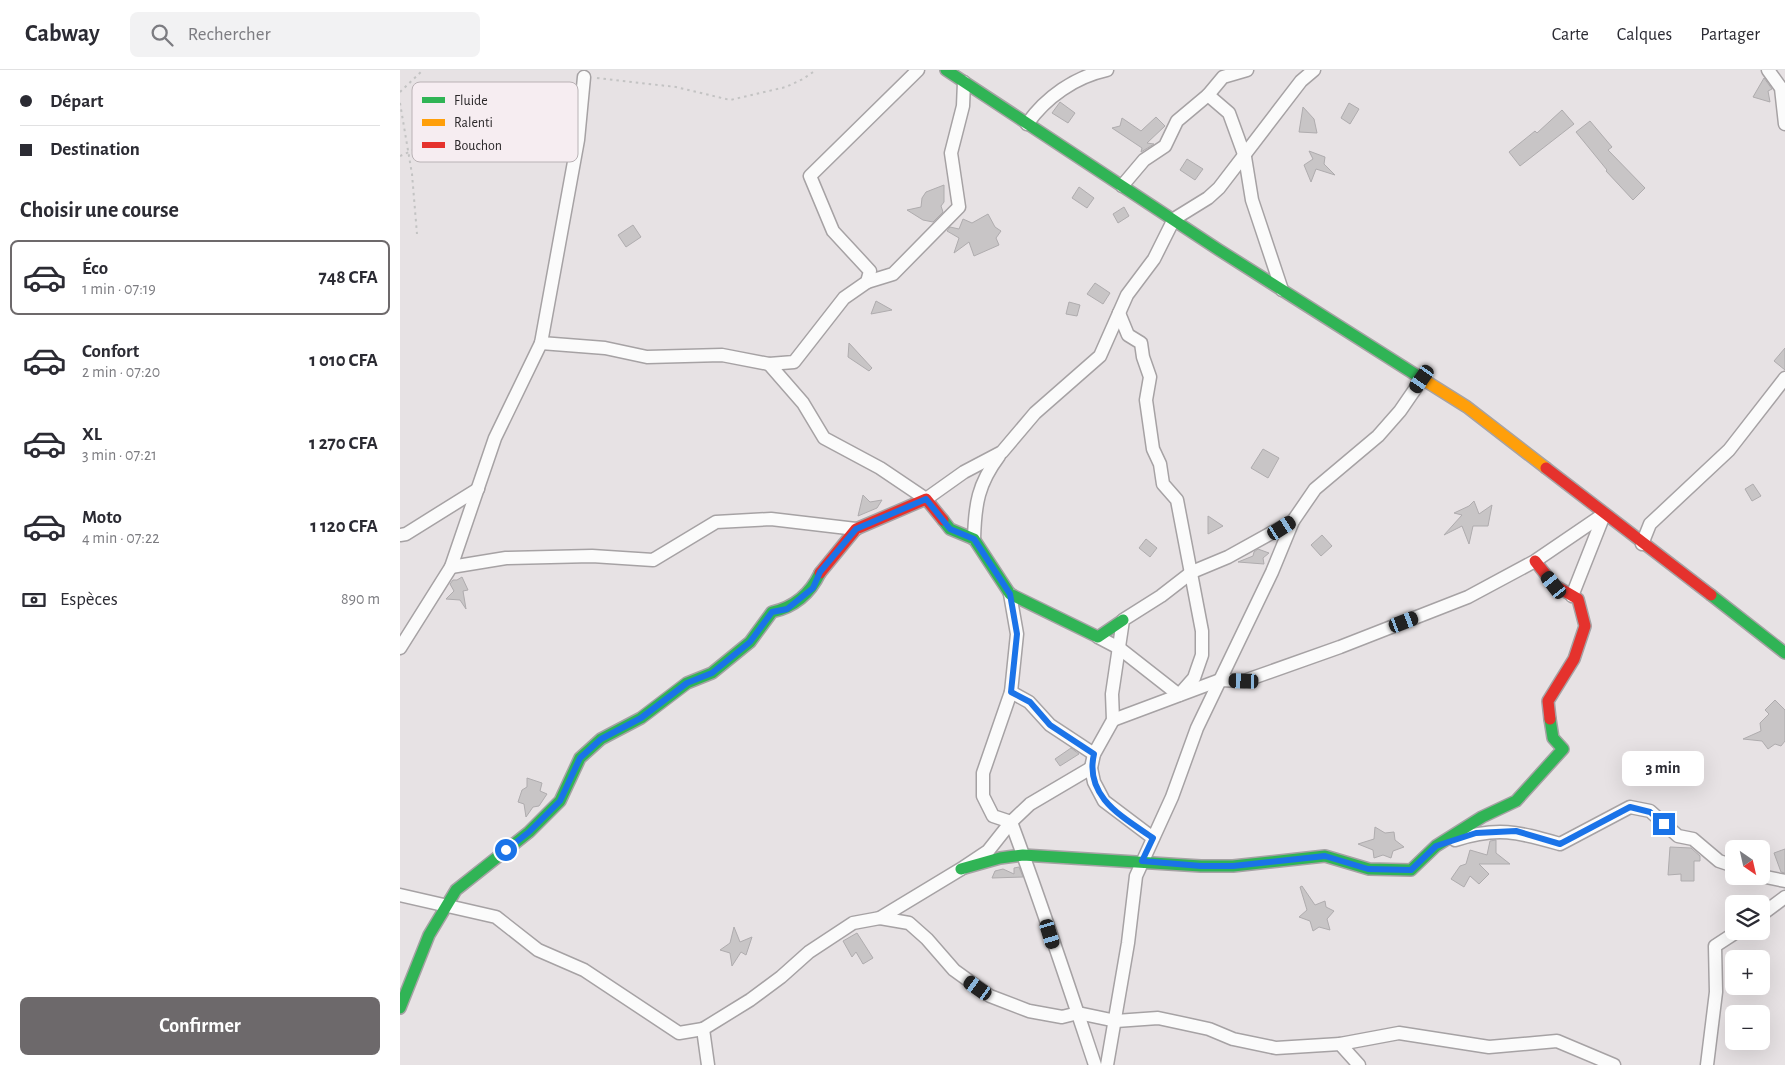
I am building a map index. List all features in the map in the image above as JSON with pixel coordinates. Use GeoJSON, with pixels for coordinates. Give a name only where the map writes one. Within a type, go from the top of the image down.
{"type":"FeatureCollection","features":[{"type":"Feature","properties":{"kind":"street"},"geometry":{"type":"LineString","coordinates":[[867,282],[870,271],[833,231],[810,176],[918,70]]}},
{"type":"Feature","properties":{"kind":"street"},"geometry":{"type":"LineString","coordinates":[[946,70],[1282,290],[1467,407],[1785,653]]}},
{"type":"Feature","properties":{"kind":"street"},"geometry":{"type":"LineString","coordinates":[[1027,124],[1034,115],[1066,86],[1107,70]]}},
{"type":"Feature","properties":{"kind":"street"},"geometry":{"type":"LineString","coordinates":[[1122,186],[1144,160],[1165,146],[1178,121],[1208,95],[1223,77],[1247,70]]}},
{"type":"Feature","properties":{"kind":"street"},"geometry":{"type":"LineString","coordinates":[[974,539],[975,504],[986,474],[1035,413],[1100,356],[1127,295],[1154,258],[1174,219],[1213,194],[1244,157],[1300,81],[1314,70]]}},
{"type":"Feature","properties":{"kind":"street"},"geometry":{"type":"LineString","coordinates":[[1768,70],[1781,88],[1785,124]]}},
{"type":"Feature","properties":{"kind":"street"},"geometry":{"type":"LineString","coordinates":[[578,131],[584,77]]}},
{"type":"Feature","properties":{"kind":"street"},"geometry":{"type":"LineString","coordinates":[[541,343],[605,348],[646,358],[722,355],[769,364],[794,362],[844,298],[867,282],[893,274],[960,207],[951,153],[963,106],[964,82]]}},
{"type":"Feature","properties":{"kind":"street"},"geometry":{"type":"LineString","coordinates":[[1208,95],[1229,113],[1244,157],[1252,200],[1282,290]]}},
{"type":"Feature","properties":{"kind":"street"},"geometry":{"type":"LineString","coordinates":[[400,648],[451,566],[495,438],[541,343],[574,162]]}},
{"type":"Feature","properties":{"kind":"street"},"geometry":{"type":"LineString","coordinates":[[1119,313],[1128,334],[1141,343],[1143,357],[1150,377],[1146,400],[1153,449],[1160,464],[1163,484],[1177,500],[1202,631],[1202,655],[1194,678],[1180,695]]}},
{"type":"Feature","properties":{"kind":"street"},"geometry":{"type":"LineString","coordinates":[[769,364],[803,403],[824,438],[880,468],[926,499],[950,529],[974,539],[1010,594],[1017,634],[1011,692],[983,773],[983,796],[992,816],[1011,822]]}},
{"type":"Feature","properties":{"kind":"street"},"geometry":{"type":"LineString","coordinates":[[1642,544],[1650,524],[1729,450],[1785,378]]}},
{"type":"Feature","properties":{"kind":"street"},"geometry":{"type":"LineString","coordinates":[[1107,1065],[1116,1021],[1136,876],[1172,797],[1197,728],[1272,572],[1293,521],[1315,489],[1378,436],[1422,379]]}},
{"type":"Feature","properties":{"kind":"street"},"geometry":{"type":"LineString","coordinates":[[400,1008],[429,935],[456,890],[529,832],[560,801],[580,758],[601,739],[641,718],[687,683],[712,673],[750,642],[772,612],[787,609],[813,588],[820,572],[856,529],[926,499],[964,472],[1002,452]]}},
{"type":"Feature","properties":{"kind":"street"},"geometry":{"type":"LineString","coordinates":[[400,535],[406,534],[478,489]]}},
{"type":"Feature","properties":{"kind":"street"},"geometry":{"type":"LineString","coordinates":[[1113,720],[1220,680],[1244,681],[1340,647],[1468,597],[1535,561],[1604,514]]}},
{"type":"Feature","properties":{"kind":"street"},"geometry":{"type":"LineString","coordinates":[[1572,596],[1604,514]]}},
{"type":"Feature","properties":{"kind":"street"},"geometry":{"type":"LineString","coordinates":[[451,566],[506,558],[592,556],[653,560],[716,522],[771,519],[856,529]]}},
{"type":"Feature","properties":{"kind":"street"},"geometry":{"type":"LineString","coordinates":[[1098,636],[1161,596],[1192,572],[1228,557],[1293,521]]}},
{"type":"Feature","properties":{"kind":"street"},"geometry":{"type":"LineString","coordinates":[[961,869],[1000,858],[1023,855],[1201,866],[1233,866],[1325,856],[1368,869],[1411,870],[1436,846],[1482,817],[1516,801],[1563,749],[1553,738],[1548,701],[1574,658],[1585,626],[1578,599],[1554,585],[1535,561]]}},
{"type":"Feature","properties":{"kind":"street"},"geometry":{"type":"LineString","coordinates":[[1010,594],[1119,648],[1180,695]]}},
{"type":"Feature","properties":{"kind":"street"},"geometry":{"type":"LineString","coordinates":[[1123,620],[1112,694],[1113,720],[1094,754],[1091,768],[1094,782],[1104,801],[1153,838]]}},
{"type":"Feature","properties":{"kind":"street"},"geometry":{"type":"LineString","coordinates":[[1011,692],[1030,702],[1050,725],[1094,754]]}},
{"type":"Feature","properties":{"kind":"street"},"geometry":{"type":"LineString","coordinates":[[880,918],[988,851],[1011,822],[1030,804],[1091,768]]}},
{"type":"Feature","properties":{"kind":"street"},"geometry":{"type":"LineString","coordinates":[[1436,846],[1476,833],[1516,831],[1560,844],[1630,807],[1650,812],[1678,836],[1693,838],[1719,861],[1725,863]]}},
{"type":"Feature","properties":{"kind":"street"},"geometry":{"type":"LineString","coordinates":[[1011,822],[1096,1065]]}},
{"type":"Feature","properties":{"kind":"street"},"geometry":{"type":"LineString","coordinates":[[1770,878],[1785,881]]}},
{"type":"Feature","properties":{"kind":"street"},"geometry":{"type":"LineString","coordinates":[[400,895],[496,917],[538,950],[584,970],[679,1033],[703,1029],[750,1000],[781,977],[809,952],[853,923],[880,918],[909,923],[927,939],[954,970],[990,996],[1029,1011],[1062,1017],[1078,1013],[1116,1021],[1158,1018],[1209,1029],[1233,1039],[1276,1048],[1340,1044],[1399,1033],[1489,1047],[1556,1040],[1614,1065]]}},
{"type":"Feature","properties":{"kind":"street"},"geometry":{"type":"LineString","coordinates":[[1770,909],[1785,898]]}},
{"type":"Feature","properties":{"kind":"street"},"geometry":{"type":"LineString","coordinates":[[1707,1065],[1716,992],[1715,946],[1725,939]]}},
{"type":"Feature","properties":{"kind":"street"},"geometry":{"type":"LineString","coordinates":[[703,1029],[708,1065]]}},
{"type":"Feature","properties":{"kind":"street"},"geometry":{"type":"LineString","coordinates":[[1340,1044],[1359,1065]]}},
{"type":"Feature","properties":{"kind":"path"},"geometry":{"type":"LineString","coordinates":[[400,92],[423,70]]}},
{"type":"Feature","properties":{"kind":"path"},"geometry":{"type":"LineString","coordinates":[[578,82],[584,77],[676,87],[730,100],[786,87],[804,80],[816,70]]}},
{"type":"Feature","properties":{"kind":"path"},"geometry":{"type":"LineString","coordinates":[[400,103],[417,234]]}},
{"type":"Feature","properties":{"kind":"path"},"geometry":{"type":"LineString","coordinates":[[400,156],[412,151]]}},
{"type":"Feature","properties":{"kind":"building"},"geometry":{"type":"Polygon","coordinates":[[[1764,78],[1772,89],[1768,91],[1770,102],[1753,97],[1764,78]]]}},
{"type":"Feature","properties":{"kind":"building"},"geometry":{"type":"Polygon","coordinates":[[[1060,102],[1075,113],[1068,123],[1052,113],[1060,102]]]}},
{"type":"Feature","properties":{"kind":"building"},"geometry":{"type":"Polygon","coordinates":[[[1349,103],[1359,109],[1350,124],[1341,118],[1349,103]]]}},
{"type":"Feature","properties":{"kind":"building"},"geometry":{"type":"Polygon","coordinates":[[[1303,107],[1314,119],[1317,133],[1299,132],[1303,107]]]}},
{"type":"Feature","properties":{"kind":"building"},"geometry":{"type":"Polygon","coordinates":[[[1562,110],[1574,124],[1520,166],[1509,152],[1535,131],[1537,133],[1562,110]]]}},
{"type":"Feature","properties":{"kind":"building"},"geometry":{"type":"Polygon","coordinates":[[[1156,117],[1165,126],[1147,143],[1154,144],[1141,152],[1142,148],[1112,128],[1120,126],[1122,118],[1141,131],[1156,117]]]}},
{"type":"Feature","properties":{"kind":"building"},"geometry":{"type":"Polygon","coordinates":[[[1590,121],[1612,147],[1608,150],[1645,188],[1633,200],[1606,171],[1576,132],[1590,121]]]}},
{"type":"Feature","properties":{"kind":"building"},"geometry":{"type":"Polygon","coordinates":[[[1309,151],[1325,157],[1324,164],[1335,175],[1316,169],[1311,182],[1304,165],[1313,159],[1309,151]]]}},
{"type":"Feature","properties":{"kind":"building"},"geometry":{"type":"Polygon","coordinates":[[[1187,159],[1203,169],[1195,180],[1180,170],[1187,159]]]}},
{"type":"Feature","properties":{"kind":"building"},"geometry":{"type":"Polygon","coordinates":[[[944,185],[944,202],[941,206],[943,212],[933,222],[923,220],[907,210],[921,207],[922,198],[926,192],[944,185]]]}},
{"type":"Feature","properties":{"kind":"building"},"geometry":{"type":"Polygon","coordinates":[[[1079,187],[1094,198],[1087,208],[1072,198],[1079,187]]]}},
{"type":"Feature","properties":{"kind":"building"},"geometry":{"type":"Polygon","coordinates":[[[1124,207],[1129,216],[1118,223],[1113,214],[1124,207]]]}},
{"type":"Feature","properties":{"kind":"building"},"geometry":{"type":"Polygon","coordinates":[[[988,214],[995,227],[1001,231],[996,238],[999,245],[974,256],[969,242],[954,253],[959,238],[947,231],[950,227],[959,229],[963,219],[972,223],[988,214]]]}},
{"type":"Feature","properties":{"kind":"building"},"geometry":{"type":"Polygon","coordinates":[[[633,225],[641,237],[626,247],[618,235],[633,225]]]}},
{"type":"Feature","properties":{"kind":"building"},"geometry":{"type":"Polygon","coordinates":[[[1095,283],[1110,293],[1103,304],[1087,294],[1095,283]]]}},
{"type":"Feature","properties":{"kind":"building"},"geometry":{"type":"Polygon","coordinates":[[[876,301],[892,310],[871,314],[876,301]]]}},
{"type":"Feature","properties":{"kind":"building"},"geometry":{"type":"Polygon","coordinates":[[[1069,302],[1080,305],[1077,316],[1066,314],[1069,302]]]}},
{"type":"Feature","properties":{"kind":"building"},"geometry":{"type":"Polygon","coordinates":[[[849,343],[872,368],[869,371],[848,357],[849,343]]]}},
{"type":"Feature","properties":{"kind":"building"},"geometry":{"type":"Polygon","coordinates":[[[1785,348],[1785,370],[1774,361],[1785,348]]]}},
{"type":"Feature","properties":{"kind":"building"},"geometry":{"type":"Polygon","coordinates":[[[1263,449],[1279,458],[1268,478],[1251,468],[1263,449]]]}},
{"type":"Feature","properties":{"kind":"building"},"geometry":{"type":"Polygon","coordinates":[[[1753,484],[1761,496],[1752,501],[1745,489],[1753,484]]]}},
{"type":"Feature","properties":{"kind":"building"},"geometry":{"type":"Polygon","coordinates":[[[863,495],[870,502],[882,500],[877,508],[858,516],[863,495]]]}},
{"type":"Feature","properties":{"kind":"building"},"geometry":{"type":"Polygon","coordinates":[[[1474,501],[1479,514],[1492,505],[1488,526],[1473,526],[1469,544],[1462,526],[1444,535],[1462,515],[1454,513],[1469,506],[1474,501]]]}},
{"type":"Feature","properties":{"kind":"building"},"geometry":{"type":"Polygon","coordinates":[[[1208,516],[1223,526],[1208,534],[1208,516]]]}},
{"type":"Feature","properties":{"kind":"building"},"geometry":{"type":"Polygon","coordinates":[[[1322,535],[1332,546],[1321,556],[1311,545],[1322,535]]]}},
{"type":"Feature","properties":{"kind":"building"},"geometry":{"type":"Polygon","coordinates":[[[1146,539],[1157,548],[1150,557],[1139,548],[1146,539]]]}},
{"type":"Feature","properties":{"kind":"building"},"geometry":{"type":"Polygon","coordinates":[[[1258,549],[1269,553],[1263,558],[1264,564],[1238,562],[1253,556],[1254,552],[1258,549]]]}},
{"type":"Feature","properties":{"kind":"building"},"geometry":{"type":"Polygon","coordinates":[[[462,577],[468,590],[463,591],[466,609],[460,600],[446,599],[454,591],[450,584],[453,580],[462,577]]]}},
{"type":"Feature","properties":{"kind":"building"},"geometry":{"type":"Polygon","coordinates":[[[1775,700],[1785,710],[1785,741],[1781,746],[1775,744],[1768,749],[1762,741],[1743,739],[1761,731],[1760,723],[1769,714],[1765,710],[1775,700]]]}},
{"type":"Feature","properties":{"kind":"building"},"geometry":{"type":"Polygon","coordinates":[[[1071,748],[1079,754],[1060,766],[1055,759],[1071,748]]]}},
{"type":"Feature","properties":{"kind":"building"},"geometry":{"type":"Polygon","coordinates":[[[527,778],[542,783],[540,791],[547,794],[539,806],[533,807],[526,817],[524,804],[518,802],[522,790],[527,787],[527,778]]]}},
{"type":"Feature","properties":{"kind":"building"},"geometry":{"type":"Polygon","coordinates":[[[1375,827],[1385,833],[1394,832],[1395,840],[1404,847],[1393,851],[1391,858],[1383,855],[1374,858],[1373,850],[1358,844],[1374,839],[1375,827]]]}},
{"type":"Feature","properties":{"kind":"building"},"geometry":{"type":"Polygon","coordinates":[[[1496,840],[1496,853],[1510,864],[1479,864],[1489,874],[1479,884],[1470,876],[1464,887],[1451,879],[1460,866],[1466,864],[1470,850],[1487,855],[1490,841],[1496,840]]]}},
{"type":"Feature","properties":{"kind":"building"},"geometry":{"type":"Polygon","coordinates":[[[1670,847],[1691,848],[1700,856],[1700,861],[1694,861],[1694,881],[1681,881],[1681,874],[1668,875],[1670,847]]]}},
{"type":"Feature","properties":{"kind":"building"},"geometry":{"type":"Polygon","coordinates":[[[1785,849],[1785,873],[1781,872],[1774,853],[1785,849]]]}},
{"type":"Feature","properties":{"kind":"building"},"geometry":{"type":"Polygon","coordinates":[[[1019,867],[1023,877],[992,878],[995,871],[1003,869],[1014,874],[1014,868],[1019,867]]]}},
{"type":"Feature","properties":{"kind":"building"},"geometry":{"type":"Polygon","coordinates":[[[1302,886],[1315,905],[1325,901],[1326,907],[1334,911],[1327,919],[1330,930],[1319,927],[1313,931],[1310,921],[1299,917],[1307,910],[1300,887],[1302,886]]]}},
{"type":"Feature","properties":{"kind":"building"},"geometry":{"type":"Polygon","coordinates":[[[734,927],[740,942],[752,937],[746,955],[741,952],[732,966],[730,953],[720,950],[730,943],[734,927]]]}},
{"type":"Feature","properties":{"kind":"building"},"geometry":{"type":"Polygon","coordinates":[[[857,933],[873,958],[863,964],[856,952],[852,957],[843,941],[857,933]]]}},
{"type":"Feature","properties":{"kind":"traffic: fast"},"geometry":{"type":"LineString","coordinates":[[946,70],[1219,250],[1424,380]]}},
{"type":"Feature","properties":{"kind":"traffic: fast"},"geometry":{"type":"LineString","coordinates":[[943,520],[950,529],[974,539],[1010,594],[1098,637],[1123,620]]}},
{"type":"Feature","properties":{"kind":"traffic: fast"},"geometry":{"type":"LineString","coordinates":[[400,1008],[429,935],[456,890],[529,832],[560,801],[580,758],[601,739],[641,718],[687,683],[712,673],[750,642],[772,612],[788,607],[801,598],[812,587],[820,573]]}},
{"type":"Feature","properties":{"kind":"traffic: fast"},"geometry":{"type":"LineString","coordinates":[[1711,595],[1785,653]]}},
{"type":"Feature","properties":{"kind":"traffic: fast"},"geometry":{"type":"LineString","coordinates":[[961,869],[1000,858],[1023,855],[1201,866],[1233,866],[1325,856],[1369,869],[1411,870],[1436,846],[1482,817],[1516,801],[1563,749],[1553,738],[1550,719]]}},
{"type":"Feature","properties":{"kind":"traffic: slow"},"geometry":{"type":"LineString","coordinates":[[1424,380],[1467,407],[1546,468]]}},
{"type":"Feature","properties":{"kind":"traffic: jam"},"geometry":{"type":"LineString","coordinates":[[1546,468],[1711,595]]}},
{"type":"Feature","properties":{"kind":"traffic: jam"},"geometry":{"type":"LineString","coordinates":[[820,573],[856,529],[926,499],[943,520]]}},
{"type":"Feature","properties":{"kind":"traffic: jam"},"geometry":{"type":"LineString","coordinates":[[1535,561],[1554,585],[1578,599],[1585,626],[1574,659],[1548,701],[1550,719]]}},
{"type":"Feature","properties":{"kind":"route"},"geometry":{"type":"LineString","coordinates":[[506,850],[529,832],[560,801],[580,758],[601,739],[641,718],[687,683],[712,673],[750,642],[772,612],[787,609],[813,588],[820,572],[856,529],[926,499],[950,529],[974,539],[1010,594],[1017,634],[1011,692],[1030,702],[1050,725],[1070,740],[1094,754],[1091,768],[1094,782],[1104,801],[1153,838],[1142,861],[1201,866],[1233,866],[1292,858],[1325,856],[1368,869],[1411,870],[1436,846],[1476,833],[1516,831],[1560,844],[1630,807],[1650,812],[1664,824]]}}]}
